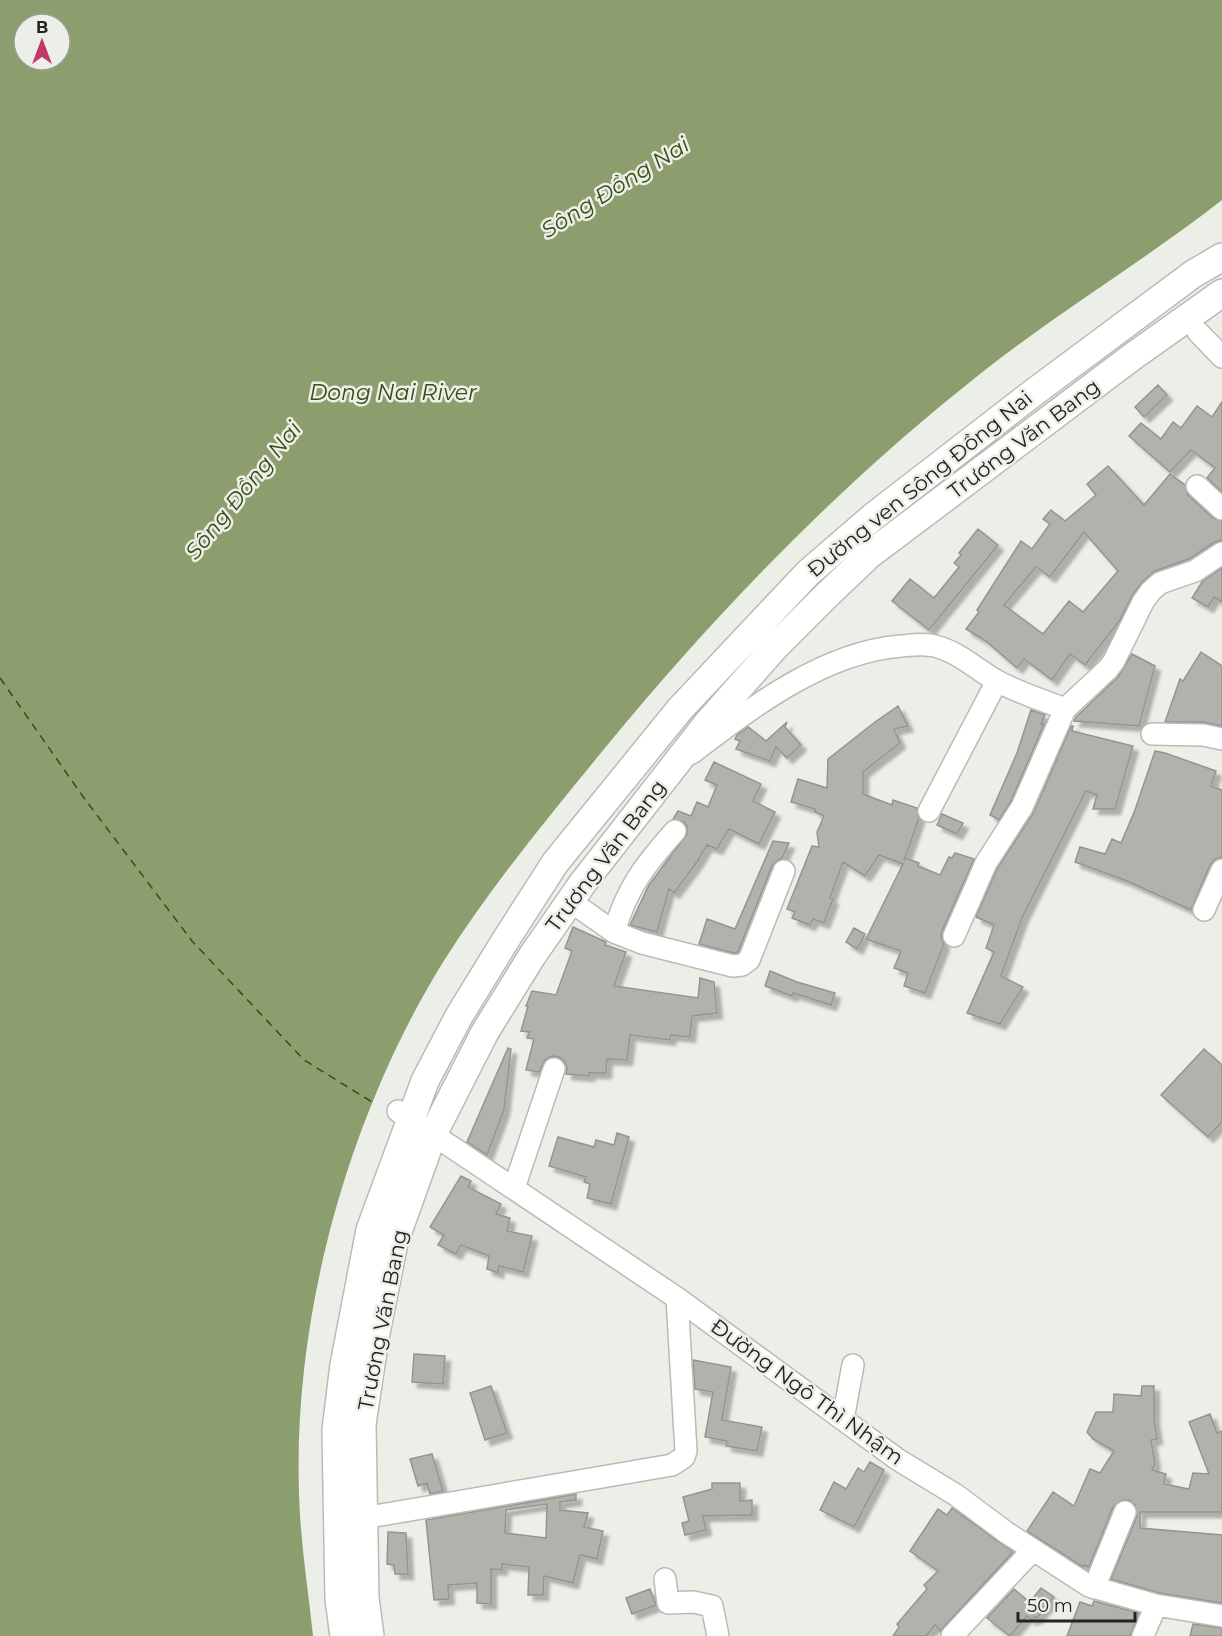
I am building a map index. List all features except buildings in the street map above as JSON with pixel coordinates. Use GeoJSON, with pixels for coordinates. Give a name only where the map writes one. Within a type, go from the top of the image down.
{"type":"FeatureCollection","features":[{"type":"Feature","properties":{"kind":"main road","name":"Đường ven Sông Đồng Nai"},"geometry":{"type":"LineString","coordinates":[[344,1636],[339,1599],[336,1430],[344,1365],[370,1230],[414,1121],[425,1080],[459,1016],[555,863],[680,709],[807,573],[874,516],[1033,393],[1184,280],[1222,257]]}},
{"type":"Feature","properties":{"kind":"main road","name":"Trương Văn Bang"},"geometry":{"type":"LineString","coordinates":[[370,1636],[366,1598],[362,1424],[414,1121],[485,1032],[532,956],[570,901],[706,724],[774,648],[869,555],[1132,357],[1222,293]]}},
{"type":"Feature","properties":{"kind":"street"},"geometry":{"type":"LineString","coordinates":[[1198,332],[1222,357]]}},
{"type":"Feature","properties":{"kind":"street"},"geometry":{"type":"LineString","coordinates":[[1197,486],[1222,510]]}},
{"type":"Feature","properties":{"kind":"street"},"geometry":{"type":"LineString","coordinates":[[954,936],[976,883],[1027,797],[1065,709],[1108,669],[1151,591],[1160,583],[1196,571],[1222,553]]}},
{"type":"Feature","properties":{"kind":"street"},"geometry":{"type":"LineString","coordinates":[[671,770],[746,712],[825,666],[851,655],[880,647],[935,646],[950,651],[1022,694],[1065,709]]}},
{"type":"Feature","properties":{"kind":"street"},"geometry":{"type":"LineString","coordinates":[[929,810],[997,681]]}},
{"type":"Feature","properties":{"kind":"street"},"geometry":{"type":"LineString","coordinates":[[1152,734],[1203,735],[1222,739]]}},
{"type":"Feature","properties":{"kind":"street"},"geometry":{"type":"LineString","coordinates":[[614,932],[622,906],[633,884],[675,831]]}},
{"type":"Feature","properties":{"kind":"street"},"geometry":{"type":"LineString","coordinates":[[1204,910],[1222,870]]}},
{"type":"Feature","properties":{"kind":"street"},"geometry":{"type":"LineString","coordinates":[[570,901],[614,932],[642,943],[705,960],[733,966],[742,965],[749,960],[784,871]]}},
{"type":"Feature","properties":{"kind":"street"},"geometry":{"type":"LineString","coordinates":[[514,1188],[555,1069]]}},
{"type":"Feature","properties":{"kind":"street","name":"Đường Ngô Thì Nhậm"},"geometry":{"type":"LineString","coordinates":[[414,1121],[677,1298],[897,1459],[956,1495],[1033,1550],[1094,1588],[1156,1605],[1222,1616]]}},
{"type":"Feature","properties":{"kind":"street"},"geometry":{"type":"LineString","coordinates":[[369,1517],[672,1465],[684,1457],[686,1451],[677,1298]]}},
{"type":"Feature","properties":{"kind":"street"},"geometry":{"type":"LineString","coordinates":[[843,1419],[854,1365]]}},
{"type":"Feature","properties":{"kind":"street"},"geometry":{"type":"LineString","coordinates":[[1094,1588],[1125,1512]]}},
{"type":"Feature","properties":{"kind":"street"},"geometry":{"type":"LineString","coordinates":[[952,1636],[1033,1550]]}},
{"type":"Feature","properties":{"kind":"street"},"geometry":{"type":"LineString","coordinates":[[665,1579],[668,1604],[693,1602],[710,1604],[715,1615],[718,1636]]}},
{"type":"Feature","properties":{"kind":"street"},"geometry":{"type":"LineString","coordinates":[[1143,1636],[1156,1605]]}},
{"type":"Feature","properties":{"kind":"water","name":"Dong Nai River"},"geometry":{"type":"Polygon","coordinates":[[[0,0],[1222,0],[1222,200],[980,374],[880,458],[785,548],[739,595],[651,693],[545,822],[503,875],[464,930],[411,1018],[381,1081],[355,1147],[334,1215],[318,1284],[306,1354],[300,1424],[299,1492],[313,1636],[0,1636],[0,0]]]}},
{"type":"Feature","properties":{"kind":"ferry route"},"geometry":{"type":"LineString","coordinates":[[0,678],[84,798],[192,941],[304,1060],[372,1102]]}},
{"type":"Feature","properties":{"kind":"water label","name":"Sông Đồng Nai"},"geometry":{"type":"Point","coordinates":[615,187]}},
{"type":"Feature","properties":{"kind":"water label","name":"Sông Đồng Nai"},"geometry":{"type":"Point","coordinates":[243,490]}}]}
